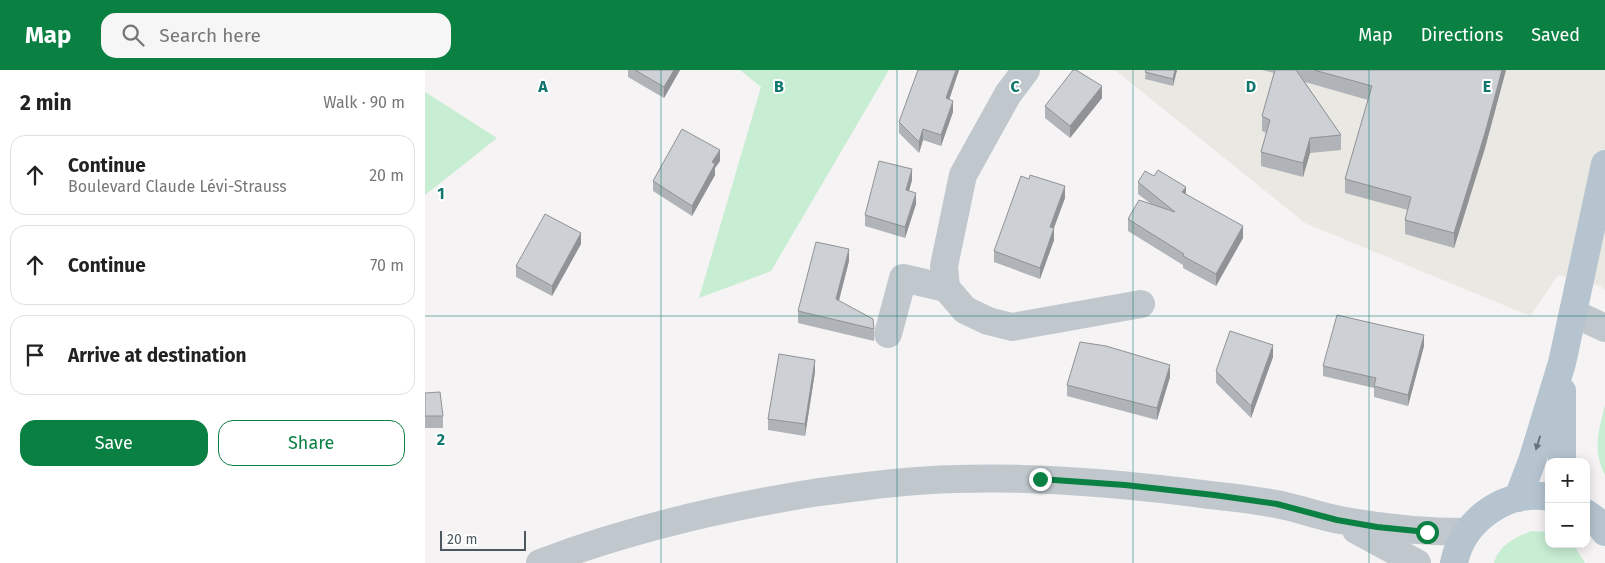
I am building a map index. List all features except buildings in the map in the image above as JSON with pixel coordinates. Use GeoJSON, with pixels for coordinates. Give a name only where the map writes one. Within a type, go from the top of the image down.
{"type":"FeatureCollection","features":[{"type":"Feature","properties":{"kind":"main road"},"geometry":{"type":"LineString","coordinates":[[1517,498],[1532,460],[1563,363],[1605,164]]}},
{"type":"Feature","properties":{"kind":"main road"},"geometry":{"type":"LineString","coordinates":[[1562,458],[1563,363]]}},
{"type":"Feature","properties":{"kind":"main road"},"geometry":{"type":"LineString","coordinates":[[1454,563],[1460,544],[1467,532],[1481,516],[1498,505],[1517,498],[1545,497]]}},
{"type":"Feature","properties":{"kind":"main road"},"geometry":{"type":"LineString","coordinates":[[1590,516],[1597,521],[1605,532]]}},
{"type":"Feature","properties":{"kind":"street"},"geometry":{"type":"LineString","coordinates":[[1027,70],[1008,94],[963,175],[944,266],[946,288],[965,310],[988,321],[1012,327],[1141,304]]}},
{"type":"Feature","properties":{"kind":"street"},"geometry":{"type":"LineString","coordinates":[[888,334],[903,278],[946,288]]}},
{"type":"Feature","properties":{"kind":"street"},"geometry":{"type":"LineString","coordinates":[[1573,314],[1605,328]]}},
{"type":"Feature","properties":{"kind":"street"},"geometry":{"type":"LineString","coordinates":[[540,563],[574,550],[666,522],[763,501],[906,481],[957,478],[1040,479],[1125,485],[1277,504],[1337,520],[1377,527],[1427,532],[1467,532]]}},
{"type":"Feature","properties":{"kind":"street"},"geometry":{"type":"LineString","coordinates":[[1337,520],[1417,563]]}},
{"type":"Feature","properties":{"kind":"shaded area"},"geometry":{"type":"Polygon","coordinates":[[[1115,70],[1605,70],[1605,290],[1600,286],[1558,275],[1530,316],[1305,223],[1115,70]]]}},
{"type":"Feature","properties":{"kind":"green space"},"geometry":{"type":"Polygon","coordinates":[[[740,70],[889,70],[771,271],[699,298],[761,87],[740,70]]]}},
{"type":"Feature","properties":{"kind":"green space"},"geometry":{"type":"Polygon","coordinates":[[[425,92],[497,138],[425,195],[425,92]]]}},
{"type":"Feature","properties":{"kind":"green space"},"geometry":{"type":"Polygon","coordinates":[[[1605,405],[1605,475],[1599,457],[1598,440],[1605,405]]]}},
{"type":"Feature","properties":{"kind":"green space"},"geometry":{"type":"Polygon","coordinates":[[[1532,531],[1545,532],[1545,548],[1576,548],[1585,563],[1494,563],[1500,551],[1520,536],[1532,531]]]}},
{"type":"Feature","properties":{"kind":"route"},"geometry":{"type":"LineString","coordinates":[[1040,479],[1083,481],[1214,495],[1277,504],[1337,520],[1377,527],[1427,532]]}}]}
